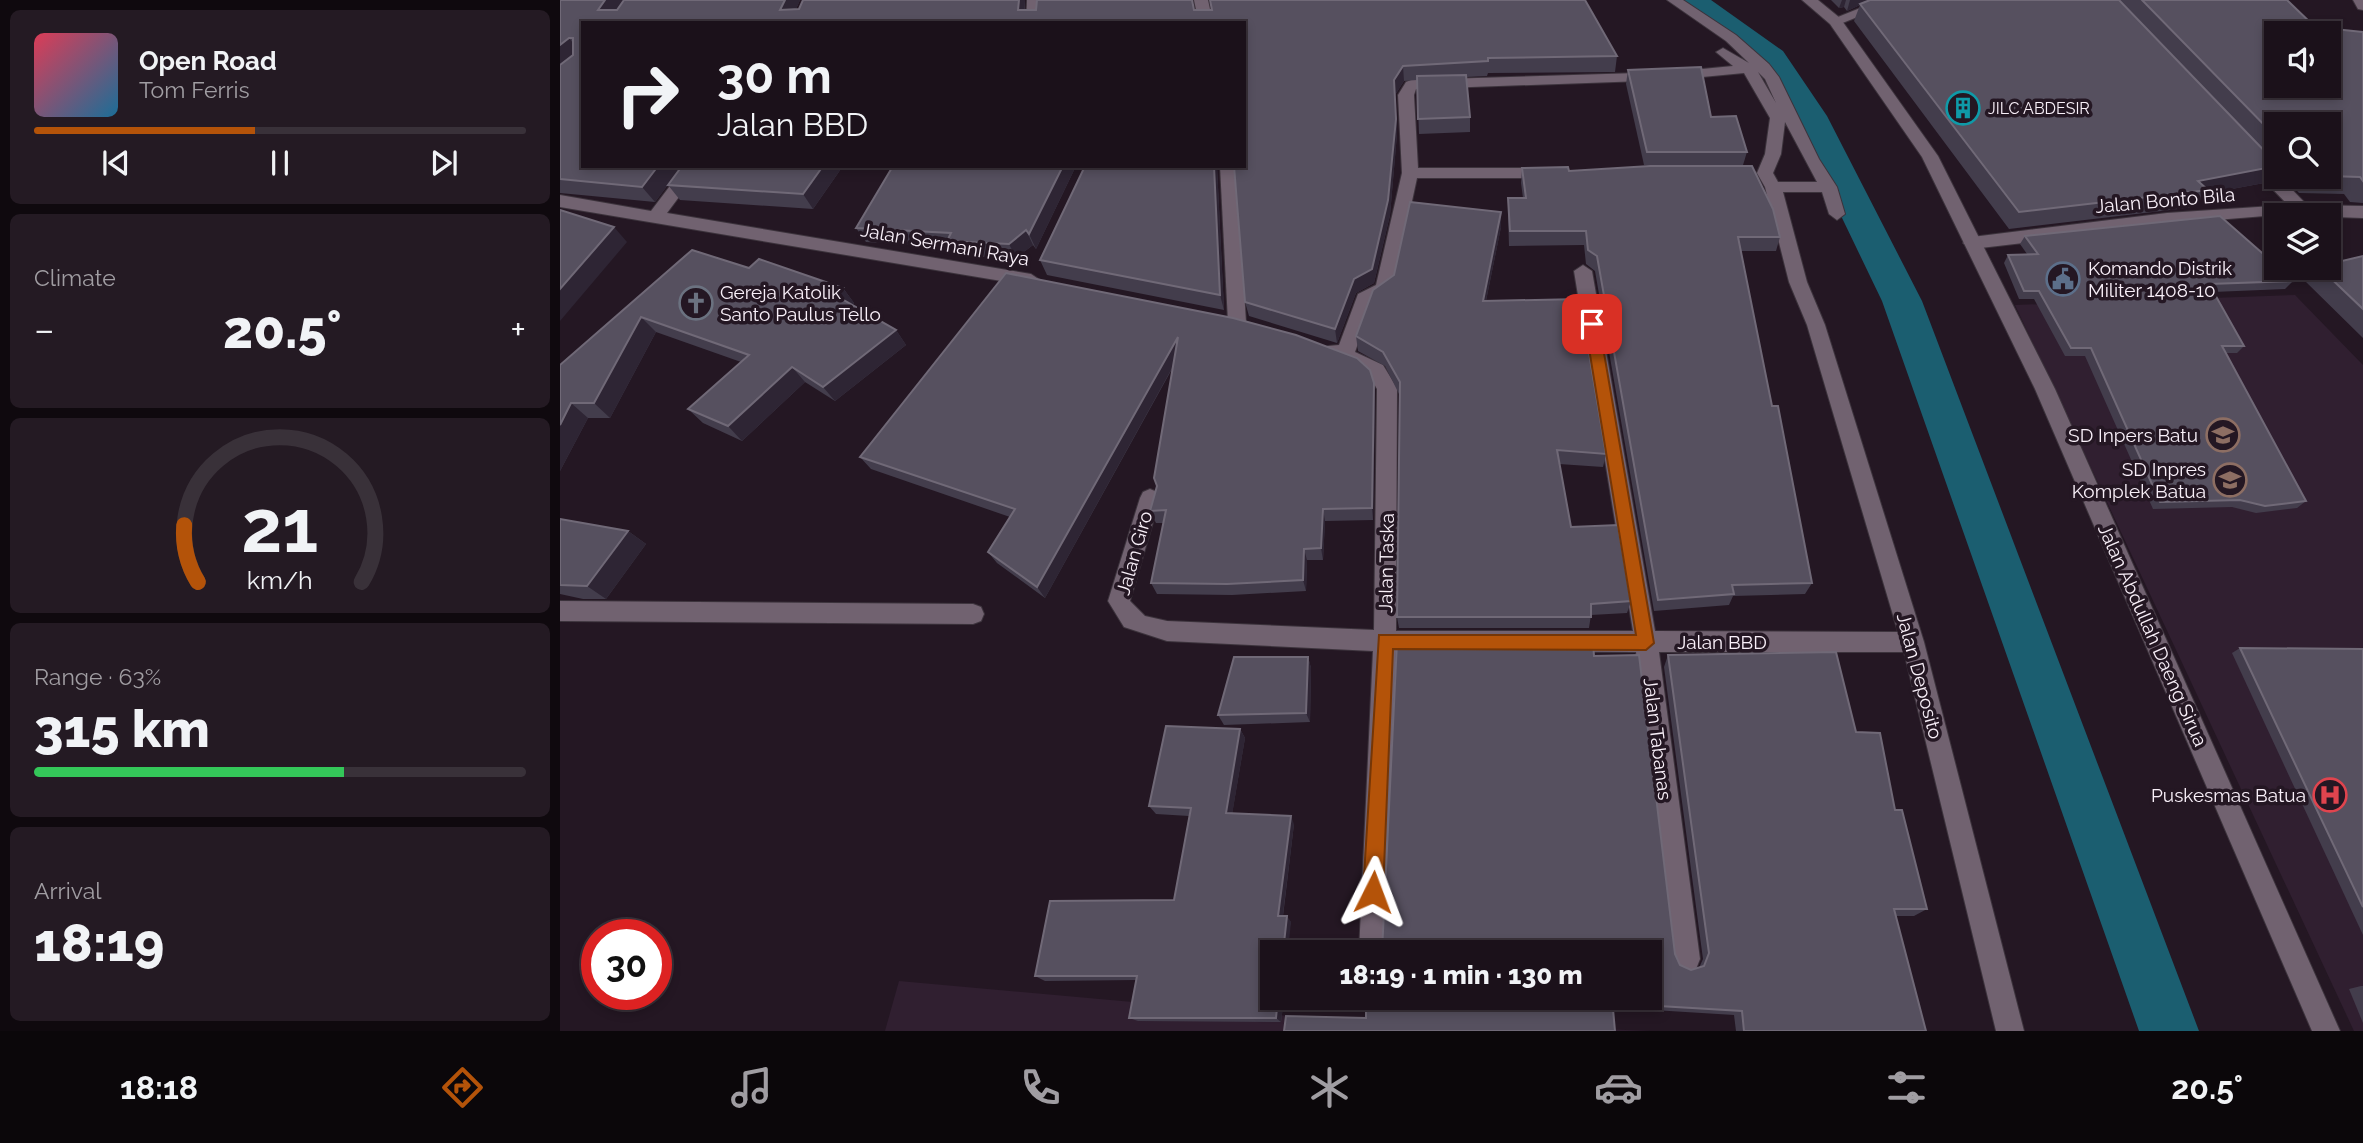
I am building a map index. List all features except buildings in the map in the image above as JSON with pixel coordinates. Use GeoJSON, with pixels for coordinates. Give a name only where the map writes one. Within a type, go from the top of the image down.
{"type":"FeatureCollection","features":[{"type":"Feature","properties":{"kind":"street"},"geometry":{"type":"LineString","coordinates":[[1033,21],[1034,0]]}},
{"type":"Feature","properties":{"kind":"street"},"geometry":{"type":"LineString","coordinates":[[1201,0],[1206,21]]}},
{"type":"Feature","properties":{"kind":"street"},"geometry":{"type":"LineString","coordinates":[[1674,0],[1731,38],[1785,101],[1811,160],[1829,187],[1837,214]]}},
{"type":"Feature","properties":{"kind":"street","name":"Jalan Abdullah Daeng Sirua"},"geometry":{"type":"LineString","coordinates":[[1809,0],[1835,21],[1930,156],[2045,388],[2326,1031]]}},
{"type":"Feature","properties":{"kind":"street"},"geometry":{"type":"LineString","coordinates":[[1835,21],[1893,0]]}},
{"type":"Feature","properties":{"kind":"street"},"geometry":{"type":"LineString","coordinates":[[2360,0],[2363,6]]}},
{"type":"Feature","properties":{"kind":"street"},"geometry":{"type":"LineString","coordinates":[[1723,52],[1756,68],[1778,118],[1773,154],[1763,178],[1829,187]]}},
{"type":"Feature","properties":{"kind":"street"},"geometry":{"type":"LineString","coordinates":[[1314,344],[1345,354],[1364,299],[1384,289],[1410,173],[1406,95],[1411,85],[1671,76],[1756,68]]}},
{"type":"Feature","properties":{"kind":"street"},"geometry":{"type":"LineString","coordinates":[[2244,149],[2295,203]]}},
{"type":"Feature","properties":{"kind":"street"},"geometry":{"type":"LineString","coordinates":[[656,216],[692,168]]}},
{"type":"Feature","properties":{"kind":"street"},"geometry":{"type":"LineString","coordinates":[[1228,168],[1230,320],[1259,328]]}},
{"type":"Feature","properties":{"kind":"street"},"geometry":{"type":"LineString","coordinates":[[1410,173],[1560,173]]}},
{"type":"Feature","properties":{"kind":"street","name":"Jalan Deposito"},"geometry":{"type":"LineString","coordinates":[[1763,178],[1798,282],[1816,325],[1913,642],[2010,1031]]}},
{"type":"Feature","properties":{"kind":"street","name":"Jalan Sermani Raya"},"geometry":{"type":"LineString","coordinates":[[560,201],[1039,282],[1041,260]]}},
{"type":"Feature","properties":{"kind":"street","name":"Jalan Bonto Bila"},"geometry":{"type":"LineString","coordinates":[[2341,212],[2363,212]]}},
{"type":"Feature","properties":{"kind":"street","name":"Jalan Bonto Bila"},"geometry":{"type":"LineString","coordinates":[[1972,243],[2087,228],[2264,214]]}},
{"type":"Feature","properties":{"kind":"street","name":"Jalan Tabanas"},"geometry":{"type":"LineString","coordinates":[[1583,271],[1646,643],[1686,959]]}},
{"type":"Feature","properties":{"kind":"street","name":"Jalan Taska"},"geometry":{"type":"LineString","coordinates":[[1345,354],[1376,370],[1387,388],[1385,641],[1370,940]]}},
{"type":"Feature","properties":{"kind":"street","name":"Jalan Giro"},"geometry":{"type":"LineString","coordinates":[[1150,498],[1119,601],[1124,614],[1132,622],[1167,631],[1196,632]]}},
{"type":"Feature","properties":{"kind":"street"},"geometry":{"type":"LineString","coordinates":[[560,611],[973,614]]}},
{"type":"Feature","properties":{"kind":"street","name":"Jalan BBD"},"geometry":{"type":"LineString","coordinates":[[1196,632],[1385,641],[1913,642]]}},
{"type":"Feature","properties":{"kind":"shaded area","name":"SD Inpres Komplek Batua"},"geometry":{"type":"Polygon","coordinates":[[[2295,295],[2363,365],[2363,1031],[2354,1031],[2015,305],[2295,295]]]}},
{"type":"Feature","properties":{"kind":"shaded area"},"geometry":{"type":"Polygon","coordinates":[[[899,981],[1290,1016],[1650,1031],[885,1031],[899,981]]]}},
{"type":"Feature","properties":{"kind":"waterway"},"geometry":{"type":"LineString","coordinates":[[1691,0],[1772,58],[1810,116],[1902,301],[2169,1031]]}},
{"type":"Feature","properties":{"kind":"place","name":"JILC ABDESIR"},"geometry":{"type":"Point","coordinates":[1963,108]}},
{"type":"Feature","properties":{"kind":"place","name":"Komando Distrik Militer 1408-10"},"geometry":{"type":"Point","coordinates":[2063,279]}},
{"type":"Feature","properties":{"kind":"place","name":"Gereja Katolik Santo Paulus Tello"},"geometry":{"type":"Point","coordinates":[696,303]}},
{"type":"Feature","properties":{"kind":"place","name":"SD Inpers Batu"},"geometry":{"type":"Point","coordinates":[2223,435]}},
{"type":"Feature","properties":{"kind":"place","name":"SD Inpres Komplek Batua"},"geometry":{"type":"Point","coordinates":[2230,480]}},
{"type":"Feature","properties":{"kind":"place","name":"Puskesmas Batua"},"geometry":{"type":"Point","coordinates":[2330,795]}},
{"type":"Feature","properties":{"kind":"route"},"geometry":{"type":"LineString","coordinates":[[1373,892],[1385,641],[1646,643],[1592,324]]}}]}
